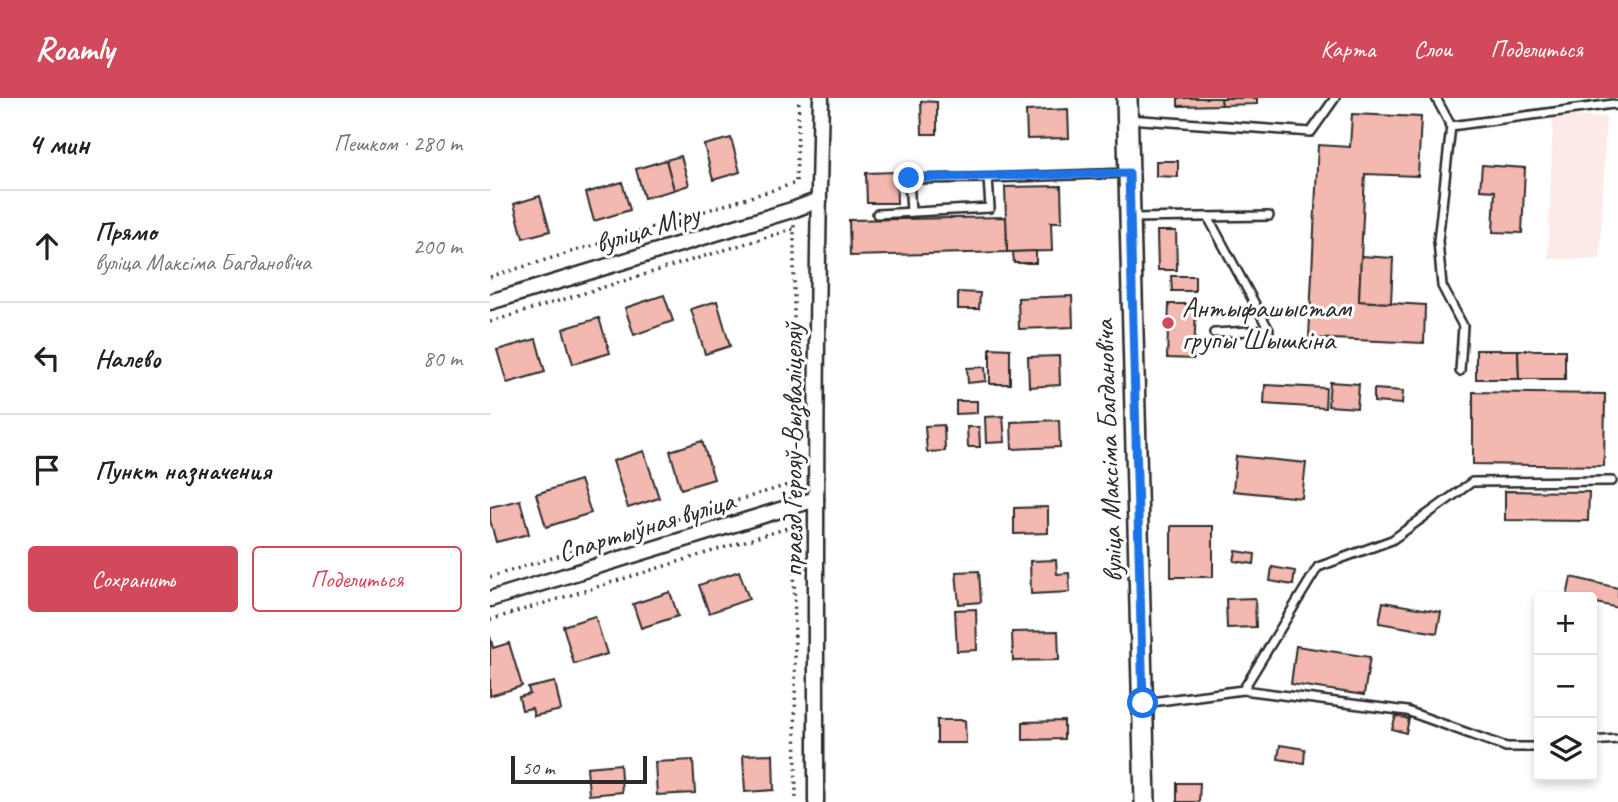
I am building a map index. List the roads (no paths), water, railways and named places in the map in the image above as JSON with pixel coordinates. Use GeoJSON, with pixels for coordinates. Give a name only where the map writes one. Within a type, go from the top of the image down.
{"type":"FeatureCollection","features":[{"type":"Feature","properties":{"kind":"main road","name":"вуліца Максіма Багдановіча"},"geometry":{"type":"LineString","coordinates":[[1127,98],[1145,802]]}},
{"type":"Feature","properties":{"kind":"street","name":"праезд Герояў-Вызваліцеляў"},"geometry":{"type":"LineString","coordinates":[[816,802],[816,499],[821,98]]}},
{"type":"Feature","properties":{"kind":"street","name":"вуліца Міру"},"geometry":{"type":"LineString","coordinates":[[490,302],[819,200]]}},
{"type":"Feature","properties":{"kind":"street","name":"Спартыўная вуліца"},"geometry":{"type":"LineString","coordinates":[[490,599],[816,499]]}},
{"type":"Feature","properties":{"kind":"lane"},"geometry":{"type":"LineString","coordinates":[[1128,119],[1311,132],[1335,98]]}},
{"type":"Feature","properties":{"kind":"lane"},"geometry":{"type":"LineString","coordinates":[[1436,98],[1451,126],[1438,241],[1442,286],[1463,326],[1460,371]]}},
{"type":"Feature","properties":{"kind":"lane"},"geometry":{"type":"LineString","coordinates":[[1451,126],[1615,103]]}},
{"type":"Feature","properties":{"kind":"lane"},"geometry":{"type":"LineString","coordinates":[[911,212],[909,178],[1129,173]]}},
{"type":"Feature","properties":{"kind":"lane"},"geometry":{"type":"LineString","coordinates":[[877,214],[990,208],[988,178]]}},
{"type":"Feature","properties":{"kind":"lane"},"geometry":{"type":"LineString","coordinates":[[1130,218],[1269,215]]}},
{"type":"Feature","properties":{"kind":"lane"},"geometry":{"type":"LineString","coordinates":[[1208,217],[1269,330],[1214,333]]}},
{"type":"Feature","properties":{"kind":"lane"},"geometry":{"type":"LineString","coordinates":[[1243,690],[1318,567],[1392,540],[1472,482],[1612,481]]}},
{"type":"Feature","properties":{"kind":"lane"},"geometry":{"type":"LineString","coordinates":[[1143,703],[1243,690],[1407,711],[1506,747],[1534,747]]}},
{"type":"Feature","properties":{"kind":"lane"},"geometry":{"type":"LineString","coordinates":[[1597,741],[1618,739]]}},
{"type":"Feature","properties":{"kind":"place","name":"Антыфашыстам групы Шышкіна"},"geometry":{"type":"Point","coordinates":[1168,323]}}]}
